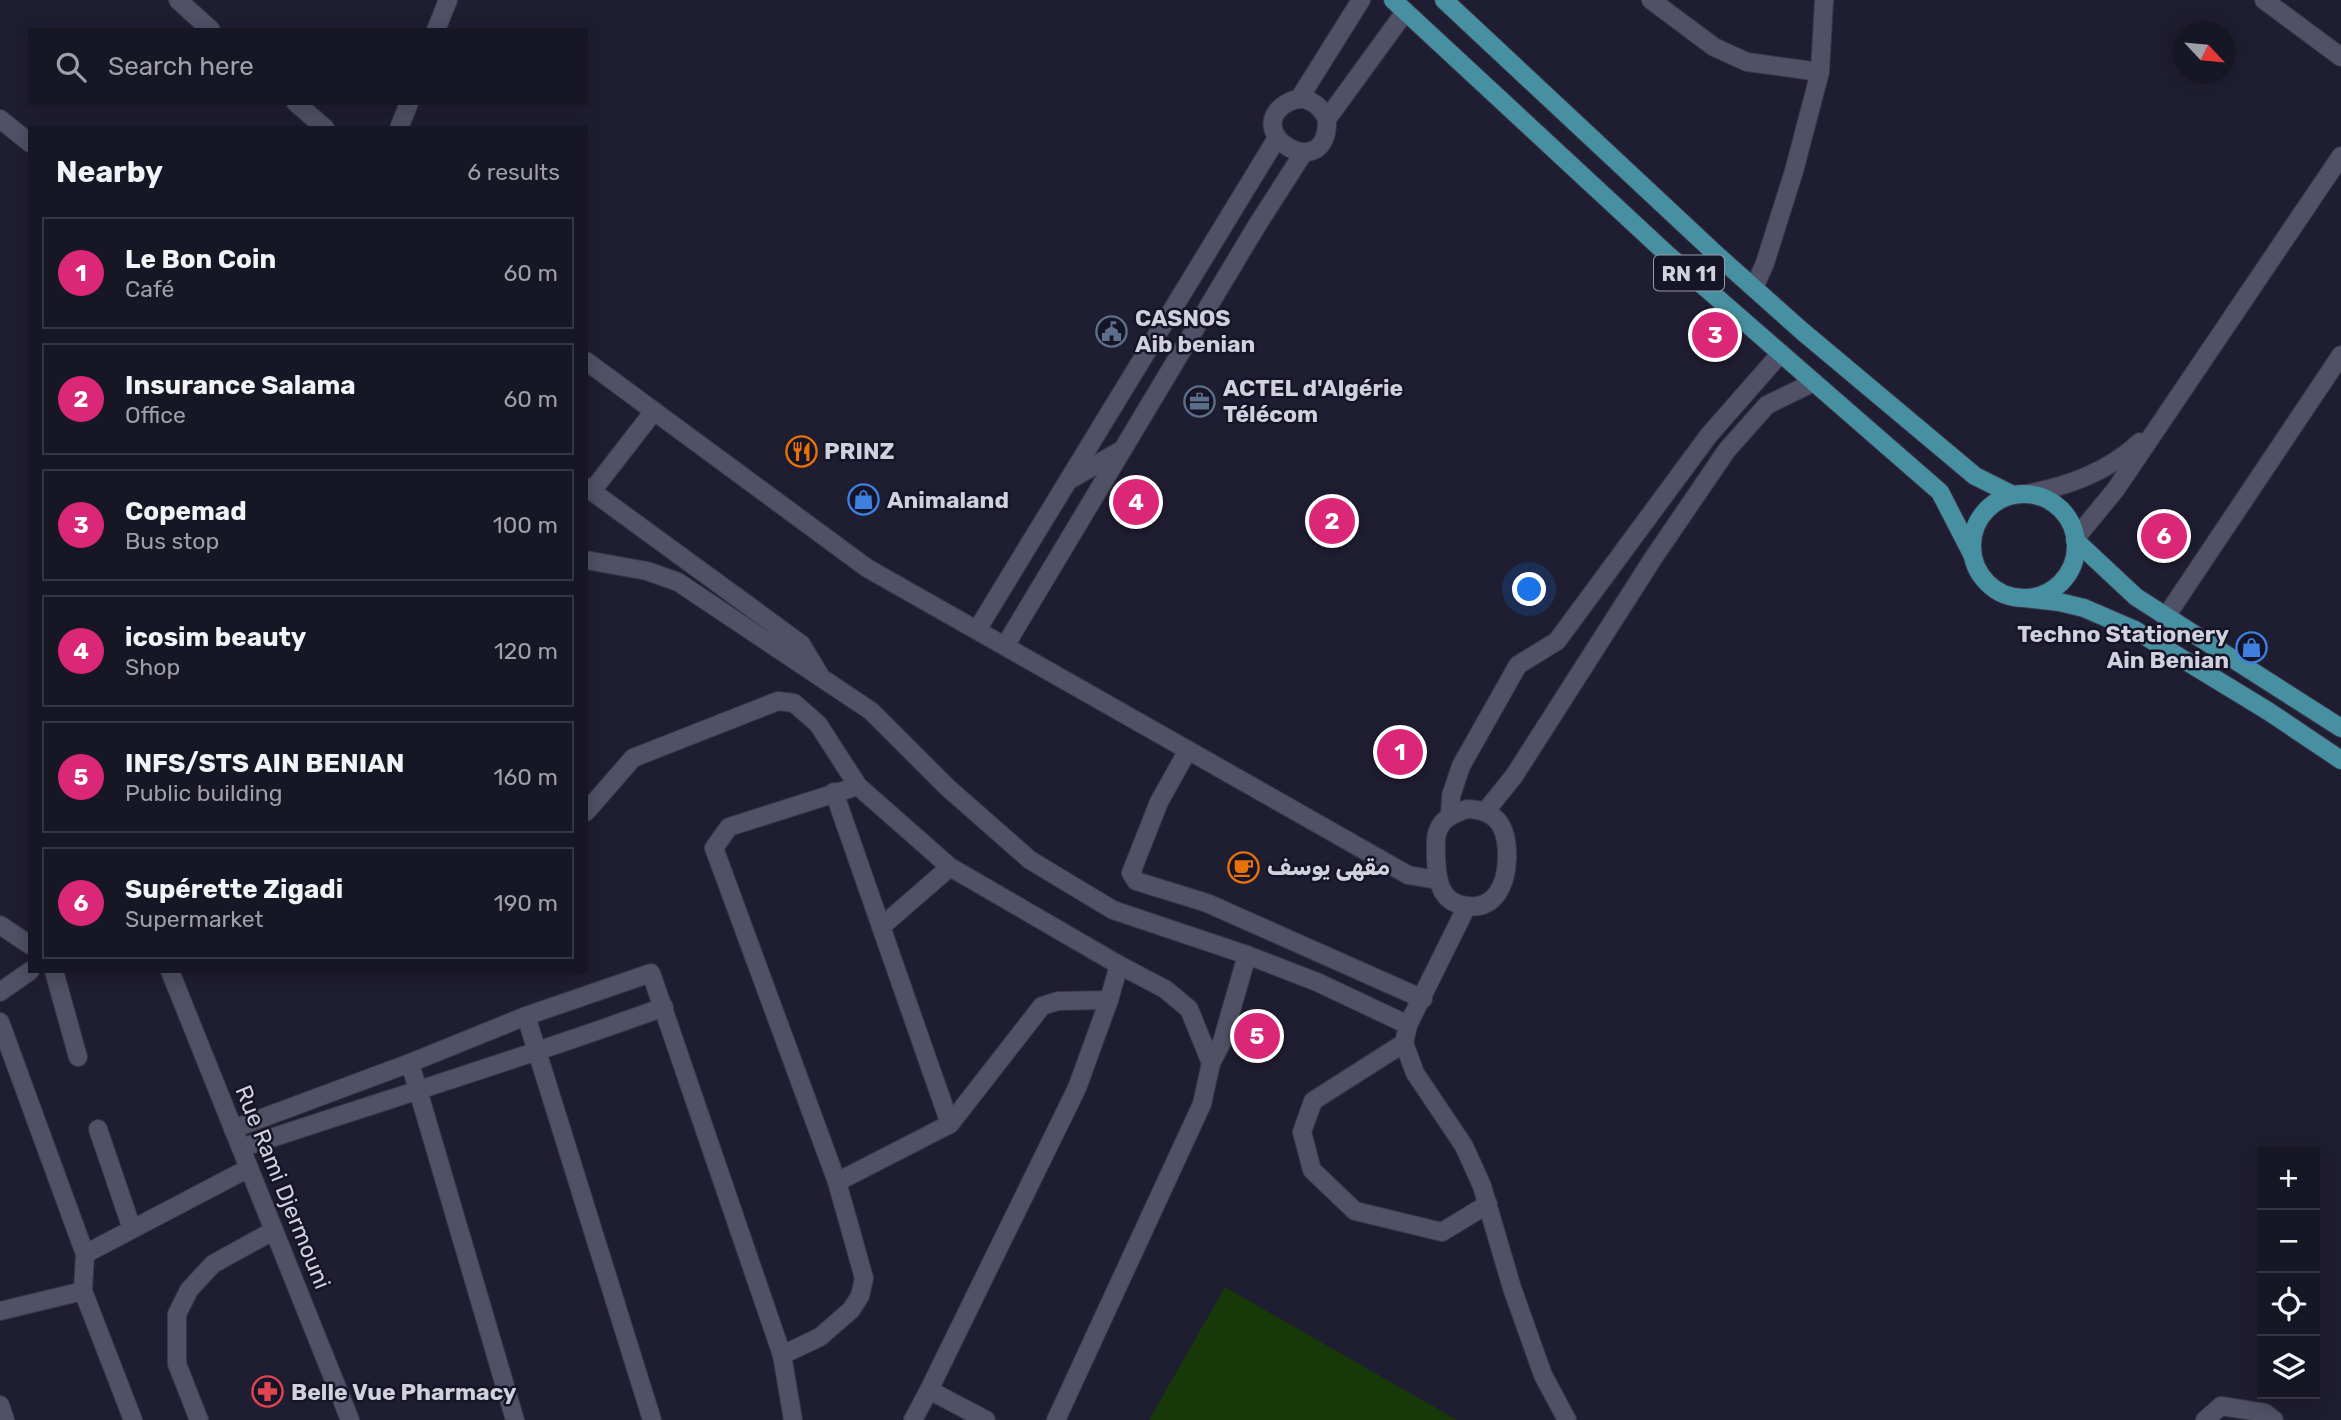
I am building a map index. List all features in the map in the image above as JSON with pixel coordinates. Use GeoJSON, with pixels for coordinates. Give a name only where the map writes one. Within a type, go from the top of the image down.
{"type":"FeatureCollection","features":[{"type":"Feature","properties":{"kind":"main road","name":"RN 11"},"geometry":{"type":"LineString","coordinates":[[1444,0],[1755,288],[1975,476],[2020,494]]}},
{"type":"Feature","properties":{"kind":"main road","name":"RN 11"},"geometry":{"type":"LineString","coordinates":[[1399,6],[1668,255],[1940,492],[1972,554]]}},
{"type":"Feature","properties":{"kind":"main road"},"geometry":{"type":"LineString","coordinates":[[2024,598],[2052,590],[2063,580],[2075,555],[2075,540],[2069,520],[2055,505],[2037,496],[2020,494],[1998,500],[1976,523],[1972,554],[1978,572],[1990,586],[2006,595],[2024,598],[2059,602],[2084,608],[2127,626],[2268,711],[2341,760]]}},
{"type":"Feature","properties":{"kind":"main road"},"geometry":{"type":"LineString","coordinates":[[2075,540],[2136,597],[2165,618],[2341,728]]}},
{"type":"Feature","properties":{"kind":"street"},"geometry":{"type":"LineString","coordinates":[[178,0],[209,28]]}},
{"type":"Feature","properties":{"kind":"street"},"geometry":{"type":"LineString","coordinates":[[437,28],[448,0]]}},
{"type":"Feature","properties":{"kind":"street"},"geometry":{"type":"LineString","coordinates":[[1299,99],[1361,0]]}},
{"type":"Feature","properties":{"kind":"street"},"geometry":{"type":"LineString","coordinates":[[1651,0],[1714,47],[1747,62],[1820,72]]}},
{"type":"Feature","properties":{"kind":"street"},"geometry":{"type":"LineString","coordinates":[[1755,288],[1794,171],[1820,72],[1824,0]]}},
{"type":"Feature","properties":{"kind":"street"},"geometry":{"type":"LineString","coordinates":[[2264,0],[2341,57]]}},
{"type":"Feature","properties":{"kind":"street"},"geometry":{"type":"LineString","coordinates":[[1005,646],[1249,238],[1304,152],[1320,144],[1325,137],[1326,119],[1399,6]]}},
{"type":"Feature","properties":{"kind":"street"},"geometry":{"type":"LineString","coordinates":[[1304,152],[1288,149],[1277,138],[1274,121],[1277,113],[1282,106],[1299,99],[1308,100],[1317,104],[1326,119]]}},
{"type":"Feature","properties":{"kind":"street"},"geometry":{"type":"LineString","coordinates":[[298,105],[323,126]]}},
{"type":"Feature","properties":{"kind":"street"},"geometry":{"type":"LineString","coordinates":[[401,126],[408,105]]}},
{"type":"Feature","properties":{"kind":"street"},"geometry":{"type":"LineString","coordinates":[[0,119],[28,141]]}},
{"type":"Feature","properties":{"kind":"street"},"geometry":{"type":"LineString","coordinates":[[977,630],[1277,138]]}},
{"type":"Feature","properties":{"kind":"street"},"geometry":{"type":"LineString","coordinates":[[2075,540],[2116,489],[2341,156]]}},
{"type":"Feature","properties":{"kind":"street"},"geometry":{"type":"LineString","coordinates":[[1450,816],[1451,796],[1461,766],[1518,665],[1557,641],[1709,435],[1781,353]]}},
{"type":"Feature","properties":{"kind":"street"},"geometry":{"type":"LineString","coordinates":[[2165,618],[2340,359]]}},
{"type":"Feature","properties":{"kind":"street"},"geometry":{"type":"LineString","coordinates":[[588,362],[867,568],[1408,874],[1437,880]]}},
{"type":"Feature","properties":{"kind":"street"},"geometry":{"type":"LineString","coordinates":[[1485,812],[1514,776],[1654,557],[1727,450],[1767,405],[1814,382]]}},
{"type":"Feature","properties":{"kind":"street"},"geometry":{"type":"LineString","coordinates":[[653,411],[589,489],[801,643],[823,679]]}},
{"type":"Feature","properties":{"kind":"street"},"geometry":{"type":"LineString","coordinates":[[2020,494],[2065,485],[2109,466],[2155,428]]}},
{"type":"Feature","properties":{"kind":"street"},"geometry":{"type":"LineString","coordinates":[[1068,480],[1122,449]]}},
{"type":"Feature","properties":{"kind":"street"},"geometry":{"type":"LineString","coordinates":[[588,560],[648,571],[678,582],[871,711],[947,787],[1030,860],[1113,909],[1317,982],[1406,1034],[1415,1073],[1464,1146],[1488,1204],[1512,1288],[1543,1375],[1567,1420]]}},
{"type":"Feature","properties":{"kind":"street"},"geometry":{"type":"LineString","coordinates":[[588,810],[633,758],[778,701],[794,703],[818,724],[858,786],[950,867],[1165,989],[1189,1009],[1211,1063]]}},
{"type":"Feature","properties":{"kind":"street"},"geometry":{"type":"LineString","coordinates":[[1188,750],[1159,802],[1135,861],[1131,873],[1136,881],[1207,903],[1423,999]]}},
{"type":"Feature","properties":{"kind":"street"},"geometry":{"type":"LineString","coordinates":[[782,1355],[820,1337],[851,1310],[860,1296],[864,1278],[837,1182],[714,848],[729,827],[858,786]]}},
{"type":"Feature","properties":{"kind":"street"},"geometry":{"type":"LineString","coordinates":[[834,792],[950,1124]]}},
{"type":"Feature","properties":{"kind":"street"},"geometry":{"type":"LineString","coordinates":[[1467,809],[1485,812],[1499,822],[1506,836],[1506,877],[1494,898],[1486,903],[1467,906],[1453,902],[1443,892],[1437,880],[1436,839],[1438,830],[1450,816],[1467,809]]}},
{"type":"Feature","properties":{"kind":"street"},"geometry":{"type":"LineString","coordinates":[[881,927],[950,867]]}},
{"type":"Feature","properties":{"kind":"street"},"geometry":{"type":"LineString","coordinates":[[1467,906],[1406,1034],[1313,1101],[1301,1132],[1312,1170],[1355,1211],[1442,1232],[1488,1204]]}},
{"type":"Feature","properties":{"kind":"street"},"geometry":{"type":"LineString","coordinates":[[0,925],[28,943]]}},
{"type":"Feature","properties":{"kind":"street"},"geometry":{"type":"LineString","coordinates":[[1056,1420],[1202,1104],[1211,1063],[1222,1042],[1247,955]]}},
{"type":"Feature","properties":{"kind":"street"},"geometry":{"type":"LineString","coordinates":[[913,1420],[1077,1087],[1119,965]]}},
{"type":"Feature","properties":{"kind":"street"},"geometry":{"type":"LineString","coordinates":[[0,992],[28,972]]}},
{"type":"Feature","properties":{"kind":"street"},"geometry":{"type":"LineString","coordinates":[[55,973],[78,1057]]}},
{"type":"Feature","properties":{"kind":"street","name":"Rue Rami Djermouni"},"geometry":{"type":"LineString","coordinates":[[171,973],[351,1420]]}},
{"type":"Feature","properties":{"kind":"street"},"geometry":{"type":"LineString","coordinates":[[233,1129],[410,1063],[526,1016],[651,973],[782,1355],[793,1420]]}},
{"type":"Feature","properties":{"kind":"street"},"geometry":{"type":"LineString","coordinates":[[837,1182],[950,1124],[1042,1006],[1058,1001],[1109,999]]}},
{"type":"Feature","properties":{"kind":"street"},"geometry":{"type":"LineString","coordinates":[[241,1148],[537,1053],[664,1007]]}},
{"type":"Feature","properties":{"kind":"street"},"geometry":{"type":"LineString","coordinates":[[526,1016],[652,1420]]}},
{"type":"Feature","properties":{"kind":"street"},"geometry":{"type":"LineString","coordinates":[[0,1022],[85,1254],[83,1291],[133,1420]]}},
{"type":"Feature","properties":{"kind":"street"},"geometry":{"type":"LineString","coordinates":[[410,1063],[515,1420]]}},
{"type":"Feature","properties":{"kind":"street"},"geometry":{"type":"LineString","coordinates":[[98,1129],[132,1229]]}},
{"type":"Feature","properties":{"kind":"street"},"geometry":{"type":"LineString","coordinates":[[85,1254],[249,1168]]}},
{"type":"Feature","properties":{"kind":"street"},"geometry":{"type":"LineString","coordinates":[[200,1420],[177,1364],[177,1314],[189,1290],[213,1264],[273,1231]]}},
{"type":"Feature","properties":{"kind":"street"},"geometry":{"type":"LineString","coordinates":[[0,1311],[83,1291]]}},
{"type":"Feature","properties":{"kind":"street"},"geometry":{"type":"LineString","coordinates":[[929,1391],[986,1420]]}},
{"type":"Feature","properties":{"kind":"street"},"geometry":{"type":"LineString","coordinates":[[0,1405],[5,1420]]}},
{"type":"Feature","properties":{"kind":"street"},"geometry":{"type":"LineString","coordinates":[[2206,1420],[2221,1406],[2265,1413],[2274,1420]]}},
{"type":"Feature","properties":{"kind":"green space"},"geometry":{"type":"Polygon","coordinates":[[[1225,1287],[1457,1420],[1149,1420],[1225,1287]]]}},
{"type":"Feature","properties":{"kind":"place","name":"CASNOS Aib benian"},"geometry":{"type":"Point","coordinates":[1112,331]}},
{"type":"Feature","properties":{"kind":"place","name":"Copemad"},"geometry":{"type":"Point","coordinates":[1715,335]}},
{"type":"Feature","properties":{"kind":"place","name":"ACTEL d'Algérie Télécom"},"geometry":{"type":"Point","coordinates":[1200,401]}},
{"type":"Feature","properties":{"kind":"place","name":"PRINZ"},"geometry":{"type":"Point","coordinates":[801,451]}},
{"type":"Feature","properties":{"kind":"place","name":"Animaland"},"geometry":{"type":"Point","coordinates":[864,500]}},
{"type":"Feature","properties":{"kind":"place","name":"icosim beauty"},"geometry":{"type":"Point","coordinates":[1136,502]}},
{"type":"Feature","properties":{"kind":"place","name":"Insurance Salama"},"geometry":{"type":"Point","coordinates":[1332,521]}},
{"type":"Feature","properties":{"kind":"place","name":"Supérette Zigadi"},"geometry":{"type":"Point","coordinates":[2164,536]}},
{"type":"Feature","properties":{"kind":"place","name":"Techno Stationery Ain Benian"},"geometry":{"type":"Point","coordinates":[2252,647]}},
{"type":"Feature","properties":{"kind":"place","name":"Le Bon Coin"},"geometry":{"type":"Point","coordinates":[1400,752]}},
{"type":"Feature","properties":{"kind":"place","name":"مقهى يوسف"},"geometry":{"type":"Point","coordinates":[1244,867]}},
{"type":"Feature","properties":{"kind":"place","name":"INFS/STS AIN BENIAN"},"geometry":{"type":"Point","coordinates":[1257,1036]}},
{"type":"Feature","properties":{"kind":"place","name":"Belle Vue Pharmacy"},"geometry":{"type":"Point","coordinates":[268,1392]}}]}
